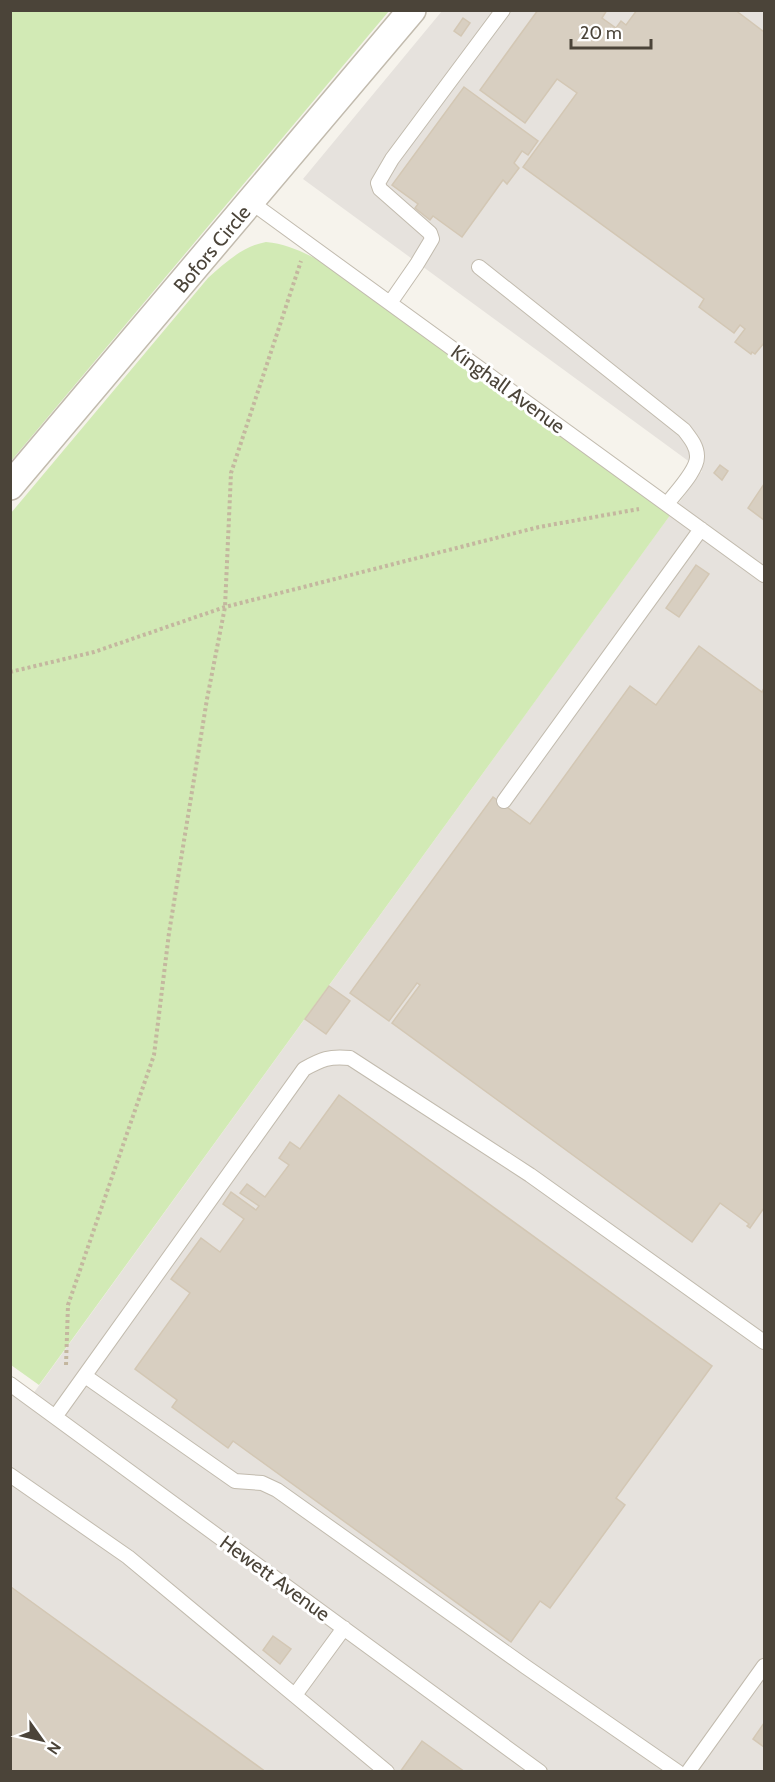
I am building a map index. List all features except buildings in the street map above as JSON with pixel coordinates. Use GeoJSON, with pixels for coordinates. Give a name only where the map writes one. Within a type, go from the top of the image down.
{"type":"FeatureCollection","features":[{"type":"Feature","properties":{"kind":"street","name":"Bofors Circle"},"geometry":{"type":"LineString","coordinates":[[10,486],[412,10]]}},
{"type":"Feature","properties":{"kind":"lane"},"geometry":{"type":"LineString","coordinates":[[390,303],[432,239],[430,233],[380,189],[378,183],[392,159],[503,10]]}},
{"type":"Feature","properties":{"kind":"lane","name":"Kinghall Avenue"},"geometry":{"type":"LineString","coordinates":[[252,202],[701,529],[763,571]]}},
{"type":"Feature","properties":{"kind":"lane"},"geometry":{"type":"LineString","coordinates":[[478,267],[684,430],[694,444],[696,463],[667,504]]}},
{"type":"Feature","properties":{"kind":"lane"},"geometry":{"type":"LineString","coordinates":[[504,801],[701,529]]}},
{"type":"Feature","properties":{"kind":"lane"},"geometry":{"type":"LineString","coordinates":[[55,1417],[304,1069],[323,1058],[337,1056],[350,1058],[530,1175],[765,1342]]}},
{"type":"Feature","properties":{"kind":"lane"},"geometry":{"type":"LineString","coordinates":[[85,1376],[235,1481],[262,1483],[277,1490],[678,1772]]}},
{"type":"Feature","properties":{"kind":"lane","name":"Hewett Avenue"},"geometry":{"type":"LineString","coordinates":[[10,1384],[540,1772]]}},
{"type":"Feature","properties":{"kind":"lane"},"geometry":{"type":"LineString","coordinates":[[10,1475],[128,1557],[387,1772]]}},
{"type":"Feature","properties":{"kind":"lane"},"geometry":{"type":"LineString","coordinates":[[295,1695],[344,1628]]}},
{"type":"Feature","properties":{"kind":"lane"},"geometry":{"type":"LineString","coordinates":[[688,1772],[765,1666]]}},
{"type":"Feature","properties":{"kind":"path"},"geometry":{"type":"LineString","coordinates":[[65,1403],[68,1305],[154,1055],[170,921],[225,607],[231,473],[307,243]]}},
{"type":"Feature","properties":{"kind":"path"},"geometry":{"type":"LineString","coordinates":[[10,672],[94,652],[225,607],[539,527],[667,504]]}},
{"type":"Feature","properties":{"kind":"shaded area"},"geometry":{"type":"Polygon","coordinates":[[[442,11],[764,11],[764,1771],[11,1771],[10,1385],[30,1398],[702,471],[303,179],[442,11]]]}},
{"type":"Feature","properties":{"kind":"green space"},"geometry":{"type":"Polygon","coordinates":[[[10,11],[389,11],[11,461],[10,11]]]}},
{"type":"Feature","properties":{"kind":"green space"},"geometry":{"type":"Polygon","coordinates":[[[266,242],[303,252],[324,263],[671,514],[39,1385],[11,1365],[11,513],[208,278],[242,251],[266,242]]]}}]}
